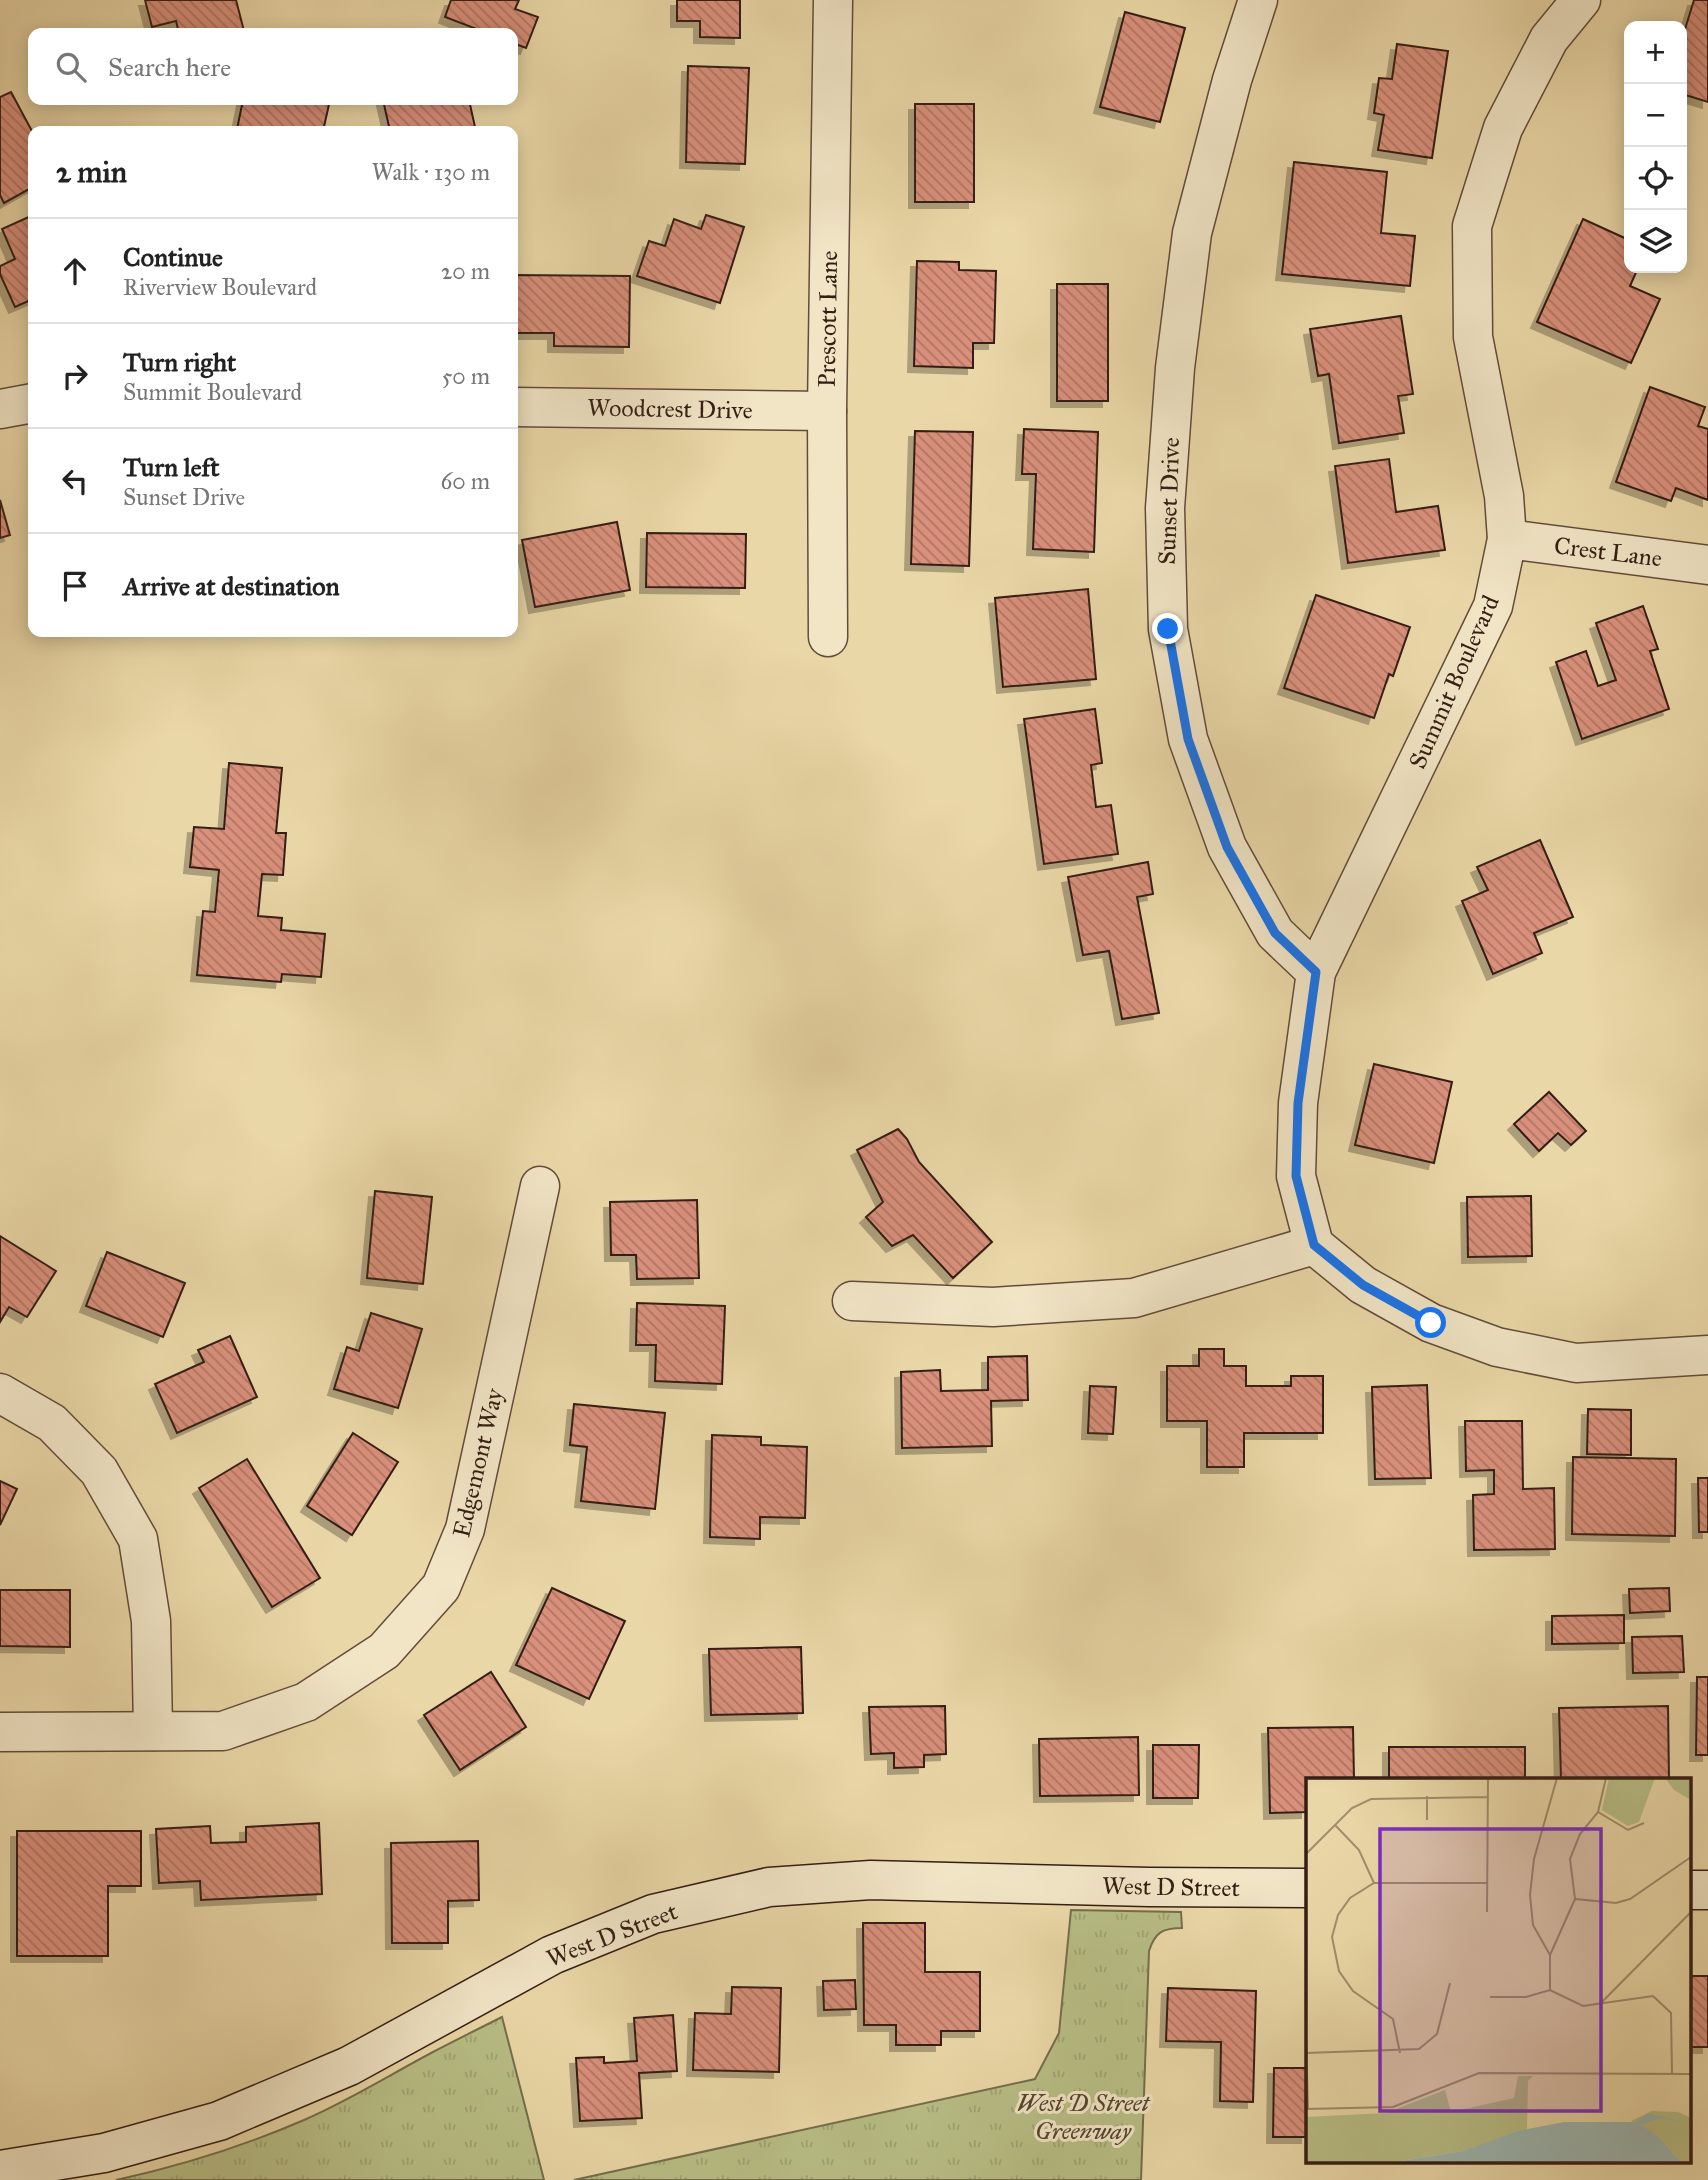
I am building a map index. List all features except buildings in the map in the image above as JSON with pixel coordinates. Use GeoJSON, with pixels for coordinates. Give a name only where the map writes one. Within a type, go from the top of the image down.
{"type":"FeatureCollection","features":[{"type":"Feature","properties":{"kind":"street","name":"Prescott Lane"},"geometry":{"type":"LineString","coordinates":[[828,637],[827,411],[833,0]]}},
{"type":"Feature","properties":{"kind":"street","name":"Sunset Drive"},"geometry":{"type":"LineString","coordinates":[[1258,0],[1232,80],[1192,233],[1175,368],[1165,508],[1168,629],[1188,739],[1227,847],[1275,933],[1316,972]]}},
{"type":"Feature","properties":{"kind":"street","name":"Summit Boulevard"},"geometry":{"type":"LineString","coordinates":[[1314,1245],[1296,1176],[1298,1103],[1316,972],[1493,606],[1507,539],[1504,496],[1473,337],[1472,226],[1503,128],[1549,38],[1581,0]]}},
{"type":"Feature","properties":{"kind":"street"},"geometry":{"type":"LineString","coordinates":[[0,409],[28,404]]}},
{"type":"Feature","properties":{"kind":"street","name":"Woodcrest Drive"},"geometry":{"type":"LineString","coordinates":[[518,407],[827,411]]}},
{"type":"Feature","properties":{"kind":"street","name":"Crest Lane"},"geometry":{"type":"LineString","coordinates":[[1507,539],[1708,565]]}},
{"type":"Feature","properties":{"kind":"street","name":"Edgemont Way"},"geometry":{"type":"LineString","coordinates":[[0,1731],[223,1731],[306,1702],[384,1651],[441,1587],[465,1529],[540,1186]]}},
{"type":"Feature","properties":{"kind":"street"},"geometry":{"type":"LineString","coordinates":[[852,1301],[993,1307],[1134,1298],[1314,1245],[1363,1285],[1431,1323],[1497,1347],[1576,1363],[1705,1352]]}},
{"type":"Feature","properties":{"kind":"street"},"geometry":{"type":"LineString","coordinates":[[0,1394],[52,1423],[99,1471],[138,1539],[151,1621],[153,1731]]}},
{"type":"Feature","properties":{"kind":"street","name":"West D Street"},"geometry":{"type":"LineString","coordinates":[[0,2170],[104,2152],[219,2122],[349,2066],[552,1955],[653,1914],[769,1887],[872,1880],[1306,1888]]}},
{"type":"Feature","properties":{"kind":"street"},"geometry":{"type":"LineString","coordinates":[[1690,1890],[1708,1890]]}},
{"type":"Feature","properties":{"kind":"green space","name":"West D Street Greenway"},"geometry":{"type":"Polygon","coordinates":[[[1071,1910],[1181,1912],[1182,1928],[1161,1932],[1154,1939],[1149,1951],[1141,2180],[574,2180],[1035,2079],[1059,2033],[1071,1910]]]}},
{"type":"Feature","properties":{"kind":"green space"},"geometry":{"type":"Polygon","coordinates":[[[502,2017],[544,2180],[116,2180],[212,2154],[304,2120],[502,2017]]]}},
{"type":"Feature","properties":{"kind":"route"},"geometry":{"type":"LineString","coordinates":[[1168,629],[1188,739],[1227,847],[1275,933],[1316,972],[1298,1103],[1296,1176],[1314,1245],[1363,1285],[1431,1323]]}}]}
